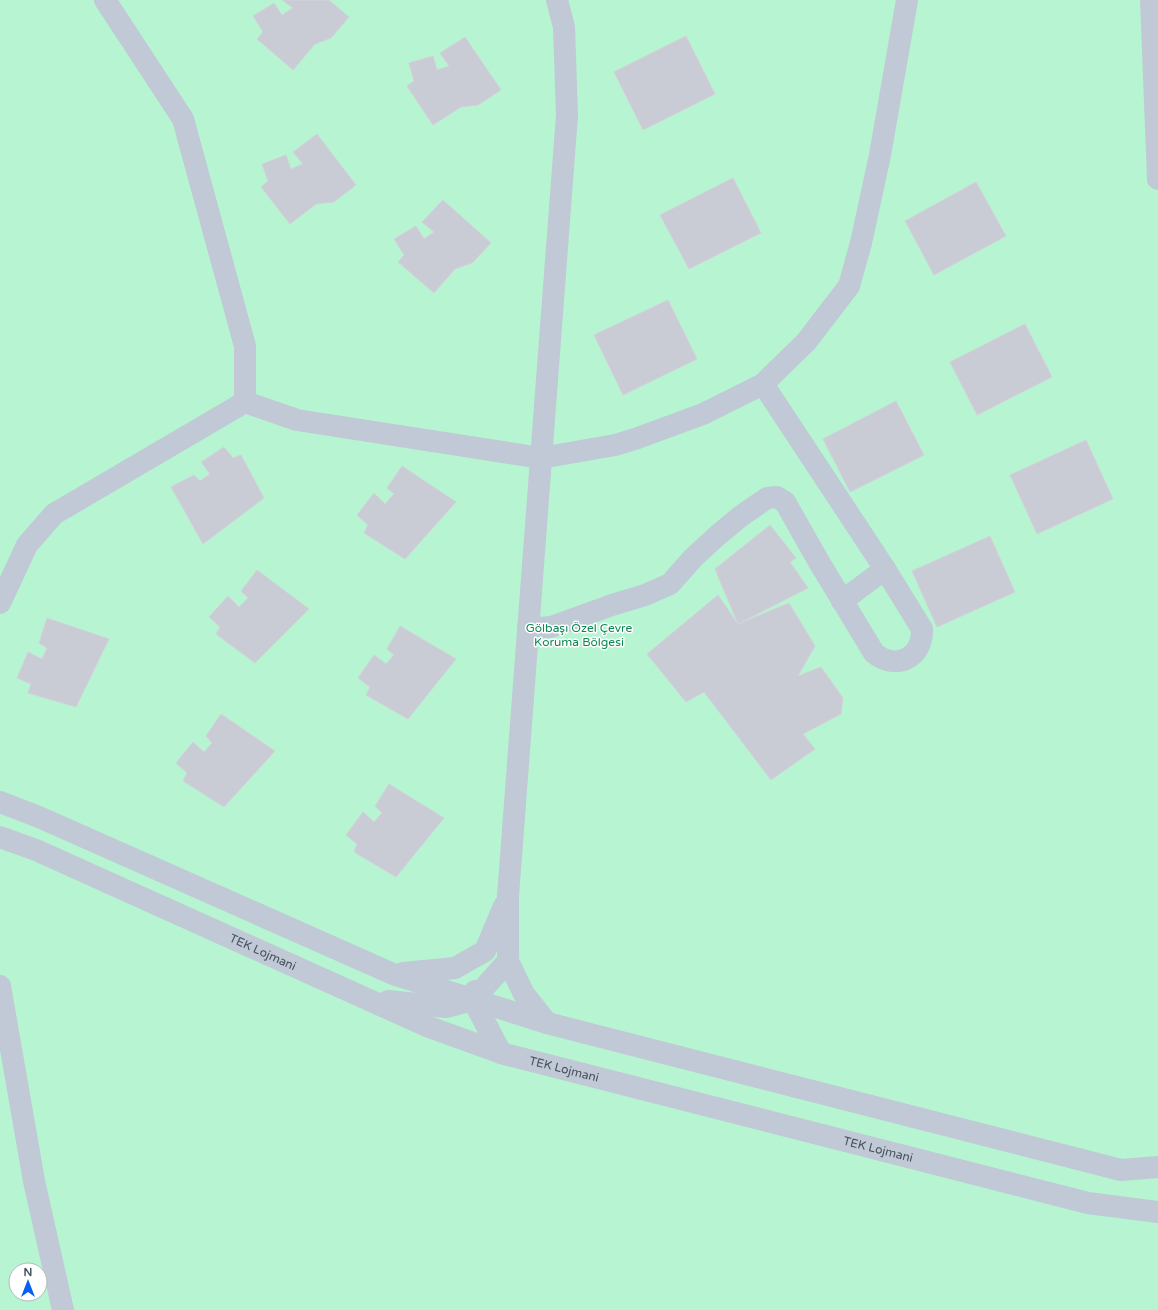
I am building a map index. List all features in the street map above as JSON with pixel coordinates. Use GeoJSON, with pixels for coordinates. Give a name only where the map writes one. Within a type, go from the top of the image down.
{"type":"FeatureCollection","features":[{"type":"Feature","properties":{"kind":"street"},"geometry":{"type":"LineString","coordinates":[[104,0],[183,119],[245,346],[245,402]]}},
{"type":"Feature","properties":{"kind":"street"},"geometry":{"type":"LineString","coordinates":[[547,1023],[524,994],[508,961],[508,896],[567,115],[564,27],[557,0]]}},
{"type":"Feature","properties":{"kind":"street"},"geometry":{"type":"LineString","coordinates":[[0,603],[27,545],[54,514],[245,402],[297,420],[541,458],[615,445],[635,439],[703,414],[763,384],[806,342],[849,286],[861,242],[880,154],[907,0]]}},
{"type":"Feature","properties":{"kind":"street"},"geometry":{"type":"LineString","coordinates":[[1151,0],[1158,179]]}},
{"type":"Feature","properties":{"kind":"street"},"geometry":{"type":"LineString","coordinates":[[528,627],[551,627],[612,605],[646,595],[670,584],[693,558],[718,535],[766,498],[772,497],[782,499],[785,502],[874,653],[887,661],[895,662],[910,657],[916,651],[920,645],[922,629],[885,569],[763,384]]}},
{"type":"Feature","properties":{"kind":"street"},"geometry":{"type":"LineString","coordinates":[[842,601],[885,569]]}},
{"type":"Feature","properties":{"kind":"street"},"geometry":{"type":"LineString","coordinates":[[0,802],[39,817],[393,974],[473,1000],[547,1023],[1121,1170],[1158,1167]]}},
{"type":"Feature","properties":{"kind":"street","name":"TEK Lojmani"},"geometry":{"type":"LineString","coordinates":[[0,838],[36,850],[429,1027],[501,1053],[1088,1203],[1158,1212]]}},
{"type":"Feature","properties":{"kind":"street"},"geometry":{"type":"LineString","coordinates":[[501,1053],[473,1000],[485,951],[508,896]]}},
{"type":"Feature","properties":{"kind":"street"},"geometry":{"type":"LineString","coordinates":[[393,974],[455,968],[485,951]]}},
{"type":"Feature","properties":{"kind":"street"},"geometry":{"type":"LineString","coordinates":[[366,998],[446,1007],[473,1000],[508,961]]}},
{"type":"Feature","properties":{"kind":"street"},"geometry":{"type":"LineString","coordinates":[[0,986],[34,1181],[64,1310]]}},
{"type":"Feature","properties":{"kind":"green space","name":"Gölbaşı Özel Çevre Koruma Bölgesi"},"geometry":{"type":"Polygon","coordinates":[[[0,0],[1158,0],[1158,1310],[0,1310],[0,0]]]}},
{"type":"Feature","properties":{"kind":"building"},"geometry":{"type":"Polygon","coordinates":[[[282,0],[329,0],[349,17],[331,38],[315,44],[293,70],[257,39],[263,32],[253,16],[274,3],[282,15],[293,8],[282,0]]]}},
{"type":"Feature","properties":{"kind":"building"},"geometry":{"type":"Polygon","coordinates":[[[686,36],[715,94],[643,130],[614,72],[686,36]]]}},
{"type":"Feature","properties":{"kind":"building"},"geometry":{"type":"Polygon","coordinates":[[[465,37],[501,90],[478,105],[461,107],[433,125],[407,86],[414,81],[409,63],[433,56],[437,70],[449,66],[440,53],[465,37]]]}},
{"type":"Feature","properties":{"kind":"building"},"geometry":{"type":"Polygon","coordinates":[[[317,134],[356,185],[334,202],[316,204],[290,224],[261,187],[268,181],[262,164],[286,155],[291,169],[303,164],[293,152],[317,134]]]}},
{"type":"Feature","properties":{"kind":"building"},"geometry":{"type":"Polygon","coordinates":[[[733,178],[761,233],[689,269],[660,215],[733,178]]]}},
{"type":"Feature","properties":{"kind":"building"},"geometry":{"type":"Polygon","coordinates":[[[976,182],[1006,236],[934,275],[905,221],[976,182]]]}},
{"type":"Feature","properties":{"kind":"building"},"geometry":{"type":"Polygon","coordinates":[[[443,200],[491,243],[472,263],[455,269],[434,293],[398,262],[404,255],[394,239],[416,226],[424,239],[434,232],[422,222],[443,200]]]}},
{"type":"Feature","properties":{"kind":"building"},"geometry":{"type":"Polygon","coordinates":[[[668,300],[697,359],[623,395],[594,335],[668,300]]]}},
{"type":"Feature","properties":{"kind":"building"},"geometry":{"type":"Polygon","coordinates":[[[1025,324],[1052,377],[977,415],[950,362],[1025,324]]]}},
{"type":"Feature","properties":{"kind":"building"},"geometry":{"type":"Polygon","coordinates":[[[896,401],[924,455],[850,492],[823,439],[896,401]]]}},
{"type":"Feature","properties":{"kind":"building"},"geometry":{"type":"Polygon","coordinates":[[[1086,440],[1113,499],[1037,534],[1010,475],[1086,440]]]}},
{"type":"Feature","properties":{"kind":"building"},"geometry":{"type":"Polygon","coordinates":[[[224,447],[233,458],[241,455],[264,498],[203,544],[171,487],[194,475],[200,481],[210,474],[201,462],[224,447]]]}},
{"type":"Feature","properties":{"kind":"building"},"geometry":{"type":"Polygon","coordinates":[[[402,466],[456,502],[405,559],[364,533],[368,525],[357,515],[374,493],[385,504],[394,494],[387,488],[402,466]]]}},
{"type":"Feature","properties":{"kind":"building"},"geometry":{"type":"Polygon","coordinates":[[[770,525],[796,558],[790,562],[808,588],[738,624],[715,569],[770,525]]]}},
{"type":"Feature","properties":{"kind":"building"},"geometry":{"type":"Polygon","coordinates":[[[990,536],[1015,592],[937,627],[912,571],[990,536]]]}},
{"type":"Feature","properties":{"kind":"building"},"geometry":{"type":"Polygon","coordinates":[[[257,570],[309,609],[255,663],[216,634],[220,627],[209,617],[228,596],[239,607],[248,598],[241,591],[257,570]]]}},
{"type":"Feature","properties":{"kind":"building"},"geometry":{"type":"Polygon","coordinates":[[[718,595],[738,624],[789,603],[815,646],[798,676],[821,667],[843,698],[841,714],[803,734],[815,749],[771,780],[704,692],[686,702],[647,654],[718,595]]]}},
{"type":"Feature","properties":{"kind":"building"},"geometry":{"type":"Polygon","coordinates":[[[47,618],[109,639],[76,707],[28,693],[31,684],[17,678],[28,652],[42,659],[47,648],[39,643],[47,618]]]}},
{"type":"Feature","properties":{"kind":"building"},"geometry":{"type":"Polygon","coordinates":[[[400,626],[456,659],[408,719],[366,695],[370,687],[358,678],[374,655],[386,664],[394,655],[387,649],[400,626]]]}},
{"type":"Feature","properties":{"kind":"building"},"geometry":{"type":"Polygon","coordinates":[[[221,714],[275,751],[224,807],[183,781],[187,773],[176,763],[193,742],[204,752],[212,743],[206,736],[221,714]]]}},
{"type":"Feature","properties":{"kind":"building"},"geometry":{"type":"Polygon","coordinates":[[[389,784],[444,818],[396,877],[354,852],[357,844],[346,835],[363,812],[374,822],[382,813],[375,806],[389,784]]]}}]}
